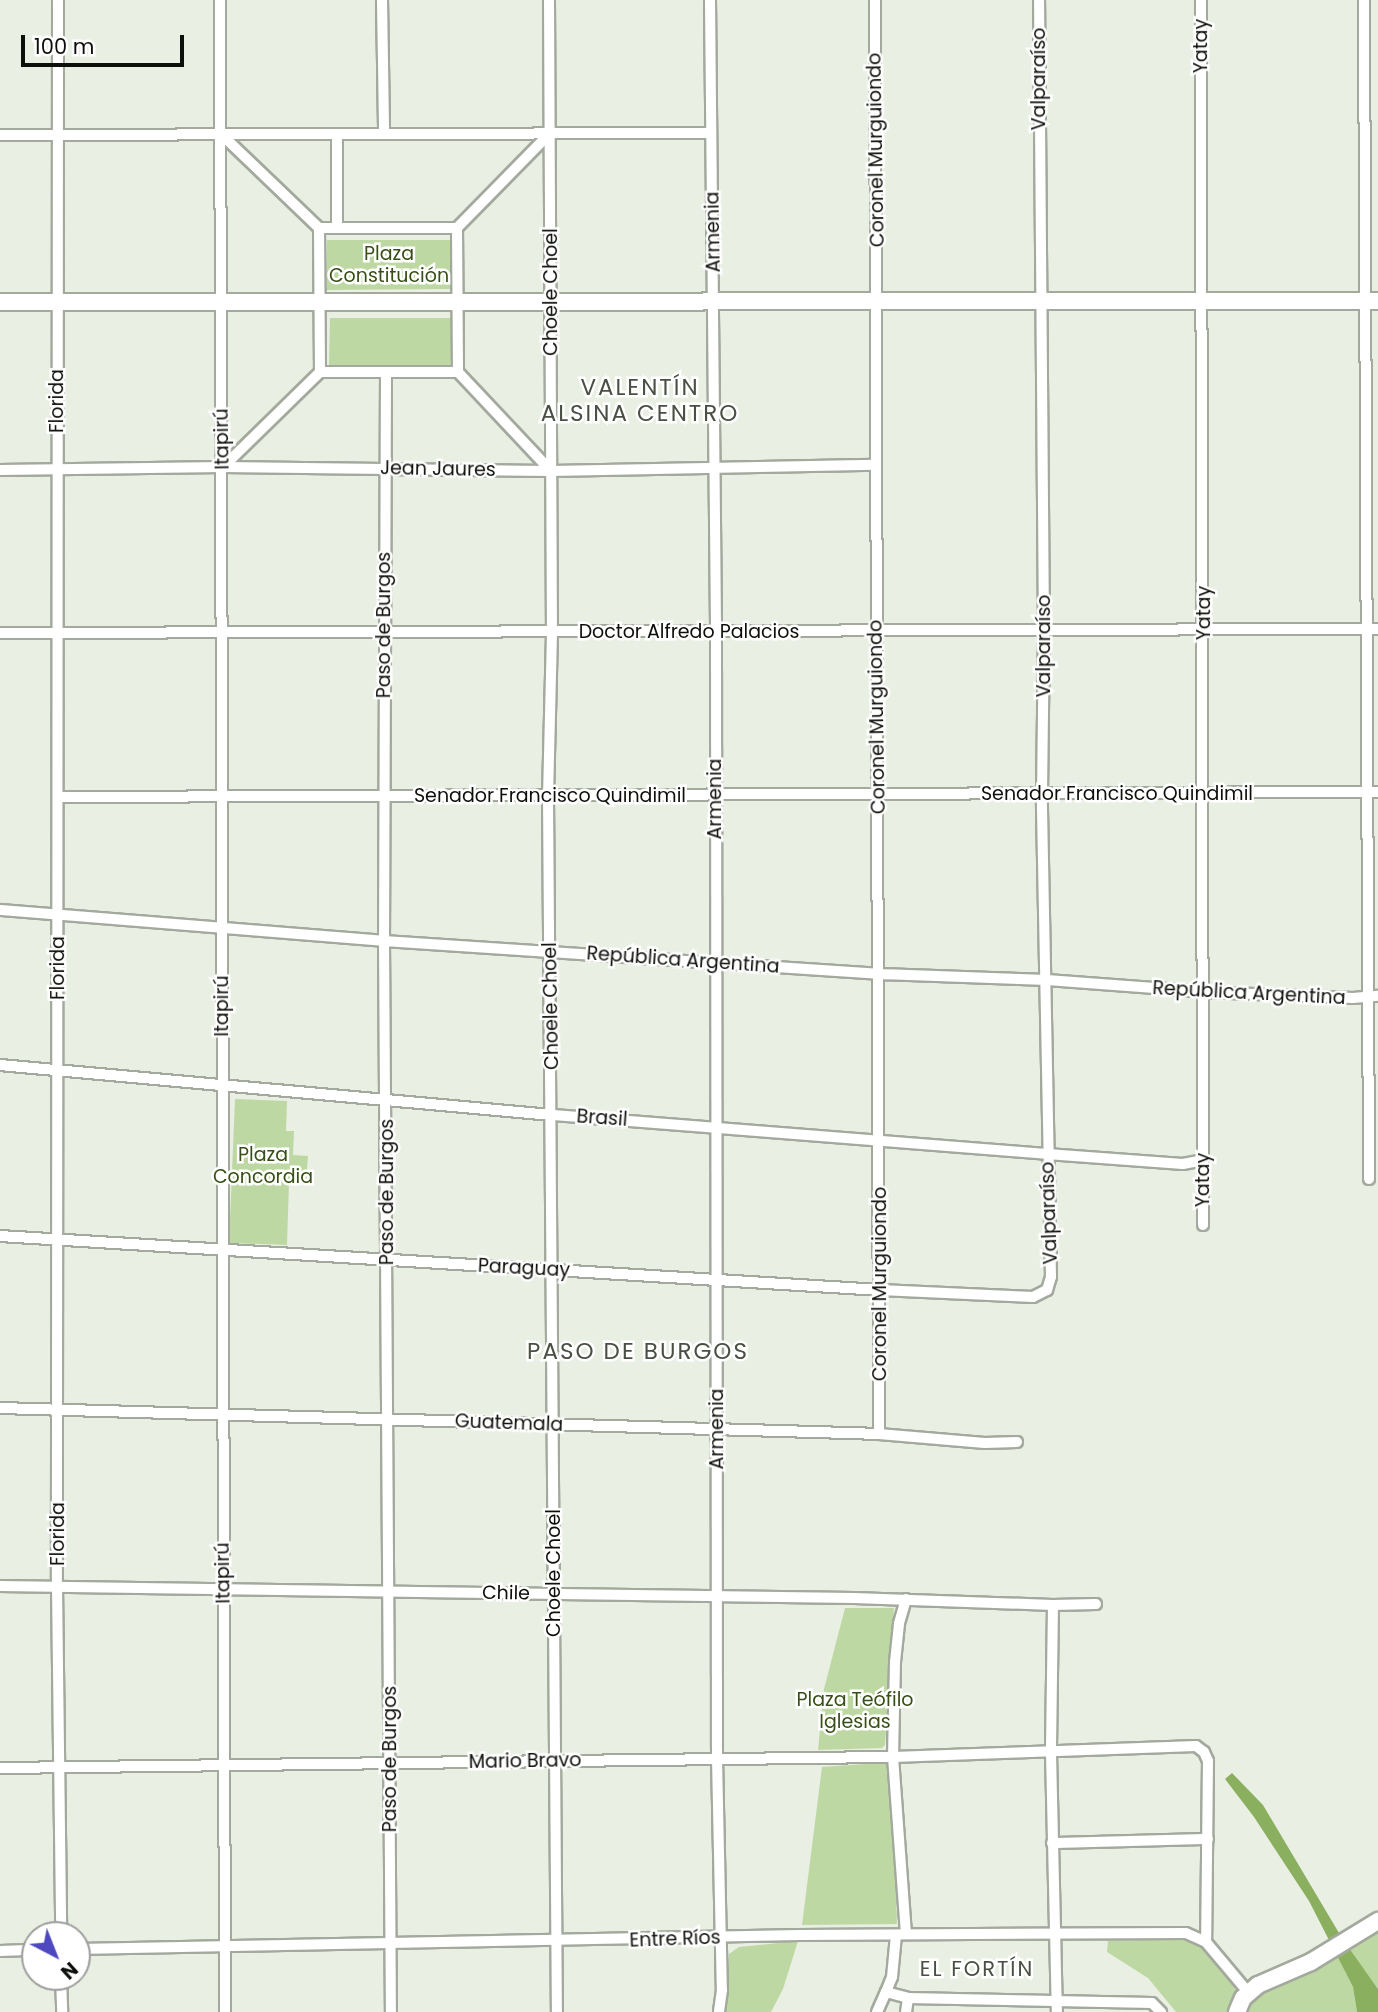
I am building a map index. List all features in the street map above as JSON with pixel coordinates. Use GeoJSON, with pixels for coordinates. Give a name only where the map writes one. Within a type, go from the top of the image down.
{"type":"FeatureCollection","features":[{"type":"Feature","properties":{"kind":"street","name":"Florida"},"geometry":{"type":"LineString","coordinates":[[58,0],[57,1586],[61,1921]]}},
{"type":"Feature","properties":{"kind":"street","name":"Itapirú"},"geometry":{"type":"LineString","coordinates":[[220,0],[225,2012]]}},
{"type":"Feature","properties":{"kind":"street"},"geometry":{"type":"LineString","coordinates":[[382,0],[384,133]]}},
{"type":"Feature","properties":{"kind":"street","name":"Choele Choel"},"geometry":{"type":"LineString","coordinates":[[549,0],[552,633],[548,796],[554,1270],[557,2012]]}},
{"type":"Feature","properties":{"kind":"street","name":"Armenia"},"geometry":{"type":"LineString","coordinates":[[710,0],[716,630],[716,1430],[719,1937],[722,1990],[719,2012]]}},
{"type":"Feature","properties":{"kind":"street","name":"Coronel Murguiondo"},"geometry":{"type":"LineString","coordinates":[[874,0],[878,301],[876,631],[879,796],[879,1434]]}},
{"type":"Feature","properties":{"kind":"street","name":"Valparaíso"},"geometry":{"type":"LineString","coordinates":[[1039,0],[1044,631],[1042,795],[1051,1277],[1047,1290]]}},
{"type":"Feature","properties":{"kind":"street","name":"Yatay"},"geometry":{"type":"LineString","coordinates":[[1201,0],[1205,794],[1203,1225]]}},
{"type":"Feature","properties":{"kind":"street"},"geometry":{"type":"LineString","coordinates":[[1364,0],[1372,301],[1373,997],[1369,1179]]}},
{"type":"Feature","properties":{"kind":"street"},"geometry":{"type":"LineString","coordinates":[[550,133],[457,228],[458,372],[551,471]]}},
{"type":"Feature","properties":{"kind":"street"},"geometry":{"type":"LineString","coordinates":[[0,135],[711,133]]}},
{"type":"Feature","properties":{"kind":"street"},"geometry":{"type":"LineString","coordinates":[[221,134],[319,228],[317,302],[320,372]]}},
{"type":"Feature","properties":{"kind":"street"},"geometry":{"type":"LineString","coordinates":[[337,134],[337,226]]}},
{"type":"Feature","properties":{"kind":"street"},"geometry":{"type":"LineString","coordinates":[[319,228],[457,228]]}},
{"type":"Feature","properties":{"kind":"street"},"geometry":{"type":"LineString","coordinates":[[0,302],[1372,301]]}},
{"type":"Feature","properties":{"kind":"street"},"geometry":{"type":"LineString","coordinates":[[223,467],[320,372],[458,372]]}},
{"type":"Feature","properties":{"kind":"street","name":"Paso de Burgos"},"geometry":{"type":"LineString","coordinates":[[386,372],[384,941],[391,2012]]}},
{"type":"Feature","properties":{"kind":"street","name":"Jean Jaures"},"geometry":{"type":"LineString","coordinates":[[0,470],[223,467],[551,471],[876,465]]}},
{"type":"Feature","properties":{"kind":"street","name":"Doctor Alfredo Palacios"},"geometry":{"type":"LineString","coordinates":[[0,633],[1372,629]]}},
{"type":"Feature","properties":{"kind":"street","name":"Senador Francisco Quindimil"},"geometry":{"type":"LineString","coordinates":[[59,797],[879,796],[1372,792]]}},
{"type":"Feature","properties":{"kind":"street","name":"República Argentina"},"geometry":{"type":"LineString","coordinates":[[0,910],[384,941],[878,974],[1047,980],[1205,992],[1373,997]]}},
{"type":"Feature","properties":{"kind":"street","name":"Brasil"},"geometry":{"type":"LineString","coordinates":[[0,1065],[552,1115],[880,1141],[1183,1164],[1204,1160]]}},
{"type":"Feature","properties":{"kind":"street","name":"Paraguay"},"geometry":{"type":"LineString","coordinates":[[0,1236],[387,1262],[880,1290],[1033,1297],[1047,1290]]}},
{"type":"Feature","properties":{"kind":"street","name":"Guatemala"},"geometry":{"type":"LineString","coordinates":[[0,1408],[879,1434],[985,1443],[1017,1442]]}},
{"type":"Feature","properties":{"kind":"street","name":"Chile"},"geometry":{"type":"LineString","coordinates":[[0,1586],[390,1590],[1096,1604]]}},
{"type":"Feature","properties":{"kind":"street"},"geometry":{"type":"LineString","coordinates":[[877,2012],[892,1977],[901,1934],[893,1757],[895,1662],[905,1599]]}},
{"type":"Feature","properties":{"kind":"street"},"geometry":{"type":"LineString","coordinates":[[1053,1605],[1051,1753],[1053,1934],[1057,2007]]}},
{"type":"Feature","properties":{"kind":"street","name":"Mario Bravo"},"geometry":{"type":"LineString","coordinates":[[0,1768],[893,1757],[1196,1746],[1204,1752],[1208,1761],[1208,1839]]}},
{"type":"Feature","properties":{"kind":"street"},"geometry":{"type":"LineString","coordinates":[[1052,1843],[1208,1839],[1206,1942],[1248,1992]]}},
{"type":"Feature","properties":{"kind":"street"},"geometry":{"type":"LineString","coordinates":[[1237,2012],[1248,1992],[1320,1957],[1378,1921]]}},
{"type":"Feature","properties":{"kind":"street","name":"Entre Ríos"},"geometry":{"type":"LineString","coordinates":[[91,1949],[901,1934],[1186,1933],[1206,1942]]}},
{"type":"Feature","properties":{"kind":"street"},"geometry":{"type":"LineString","coordinates":[[0,1951],[21,1950]]}},
{"type":"Feature","properties":{"kind":"street"},"geometry":{"type":"LineString","coordinates":[[61,1991],[62,2012]]}},
{"type":"Feature","properties":{"kind":"street"},"geometry":{"type":"LineString","coordinates":[[886,1992],[908,1998],[1057,2007],[1152,2003],[1161,2012]]}},
{"type":"Feature","properties":{"kind":"street"},"geometry":{"type":"LineString","coordinates":[[906,2012],[908,1998]]}},
{"type":"Feature","properties":{"kind":"green space","name":"Plaza Constitución"},"geometry":{"type":"Polygon","coordinates":[[[327,240],[450,240],[450,289],[327,290],[327,240]]]}},
{"type":"Feature","properties":{"kind":"green space","name":"Plaza Constitución"},"geometry":{"type":"Polygon","coordinates":[[[330,318],[451,318],[451,365],[329,365],[330,318]]]}},
{"type":"Feature","properties":{"kind":"green space","name":"Plaza Concordia"},"geometry":{"type":"Polygon","coordinates":[[[235,1099],[287,1101],[286,1131],[294,1131],[293,1155],[308,1156],[306,1183],[289,1183],[287,1245],[229,1243],[235,1099]]]}},
{"type":"Feature","properties":{"kind":"green space","name":"Plaza Teófilo Iglesias"},"geometry":{"type":"Polygon","coordinates":[[[845,1608],[894,1608],[885,1745],[882,1748],[818,1750],[824,1689],[845,1608]]]}},
{"type":"Feature","properties":{"kind":"green space"},"geometry":{"type":"Polygon","coordinates":[[[892,1762],[897,1924],[802,1925],[822,1767],[892,1762]]]}},
{"type":"Feature","properties":{"kind":"green space"},"geometry":{"type":"Polygon","coordinates":[[[1378,1929],[1378,1989],[1348,1947],[1378,1929]]]}},
{"type":"Feature","properties":{"kind":"green space"},"geometry":{"type":"Polygon","coordinates":[[[1187,1939],[1199,1945],[1234,1986],[1238,1997],[1232,2012],[1176,2012],[1148,1978],[1107,1952],[1108,1941],[1187,1939]]]}},
{"type":"Feature","properties":{"kind":"green space"},"geometry":{"type":"Polygon","coordinates":[[[798,1941],[783,1989],[771,2012],[726,2012],[729,1954],[739,1947],[798,1941]]]}},
{"type":"Feature","properties":{"kind":"green space"},"geometry":{"type":"Polygon","coordinates":[[[1336,1953],[1353,1987],[1357,2012],[1243,2012],[1253,1997],[1336,1953]]]}},
{"type":"Feature","properties":{"kind":"shaded area"},"geometry":{"type":"Polygon","coordinates":[[[1232,1773],[1263,1805],[1342,1938],[1378,1989],[1378,2012],[1357,2012],[1353,1987],[1309,1901],[1254,1817],[1225,1779],[1232,1773]]]}},
{"type":"Feature","properties":{"kind":"district","name":"VALENTÍN ALSINA CENTRO"},"geometry":{"type":"Point","coordinates":[640,400]}},
{"type":"Feature","properties":{"kind":"district","name":"PASO DE BURGOS"},"geometry":{"type":"Point","coordinates":[638,1351]}},
{"type":"Feature","properties":{"kind":"district","name":"EL FORTÍN"},"geometry":{"type":"Point","coordinates":[977,1969]}}]}
